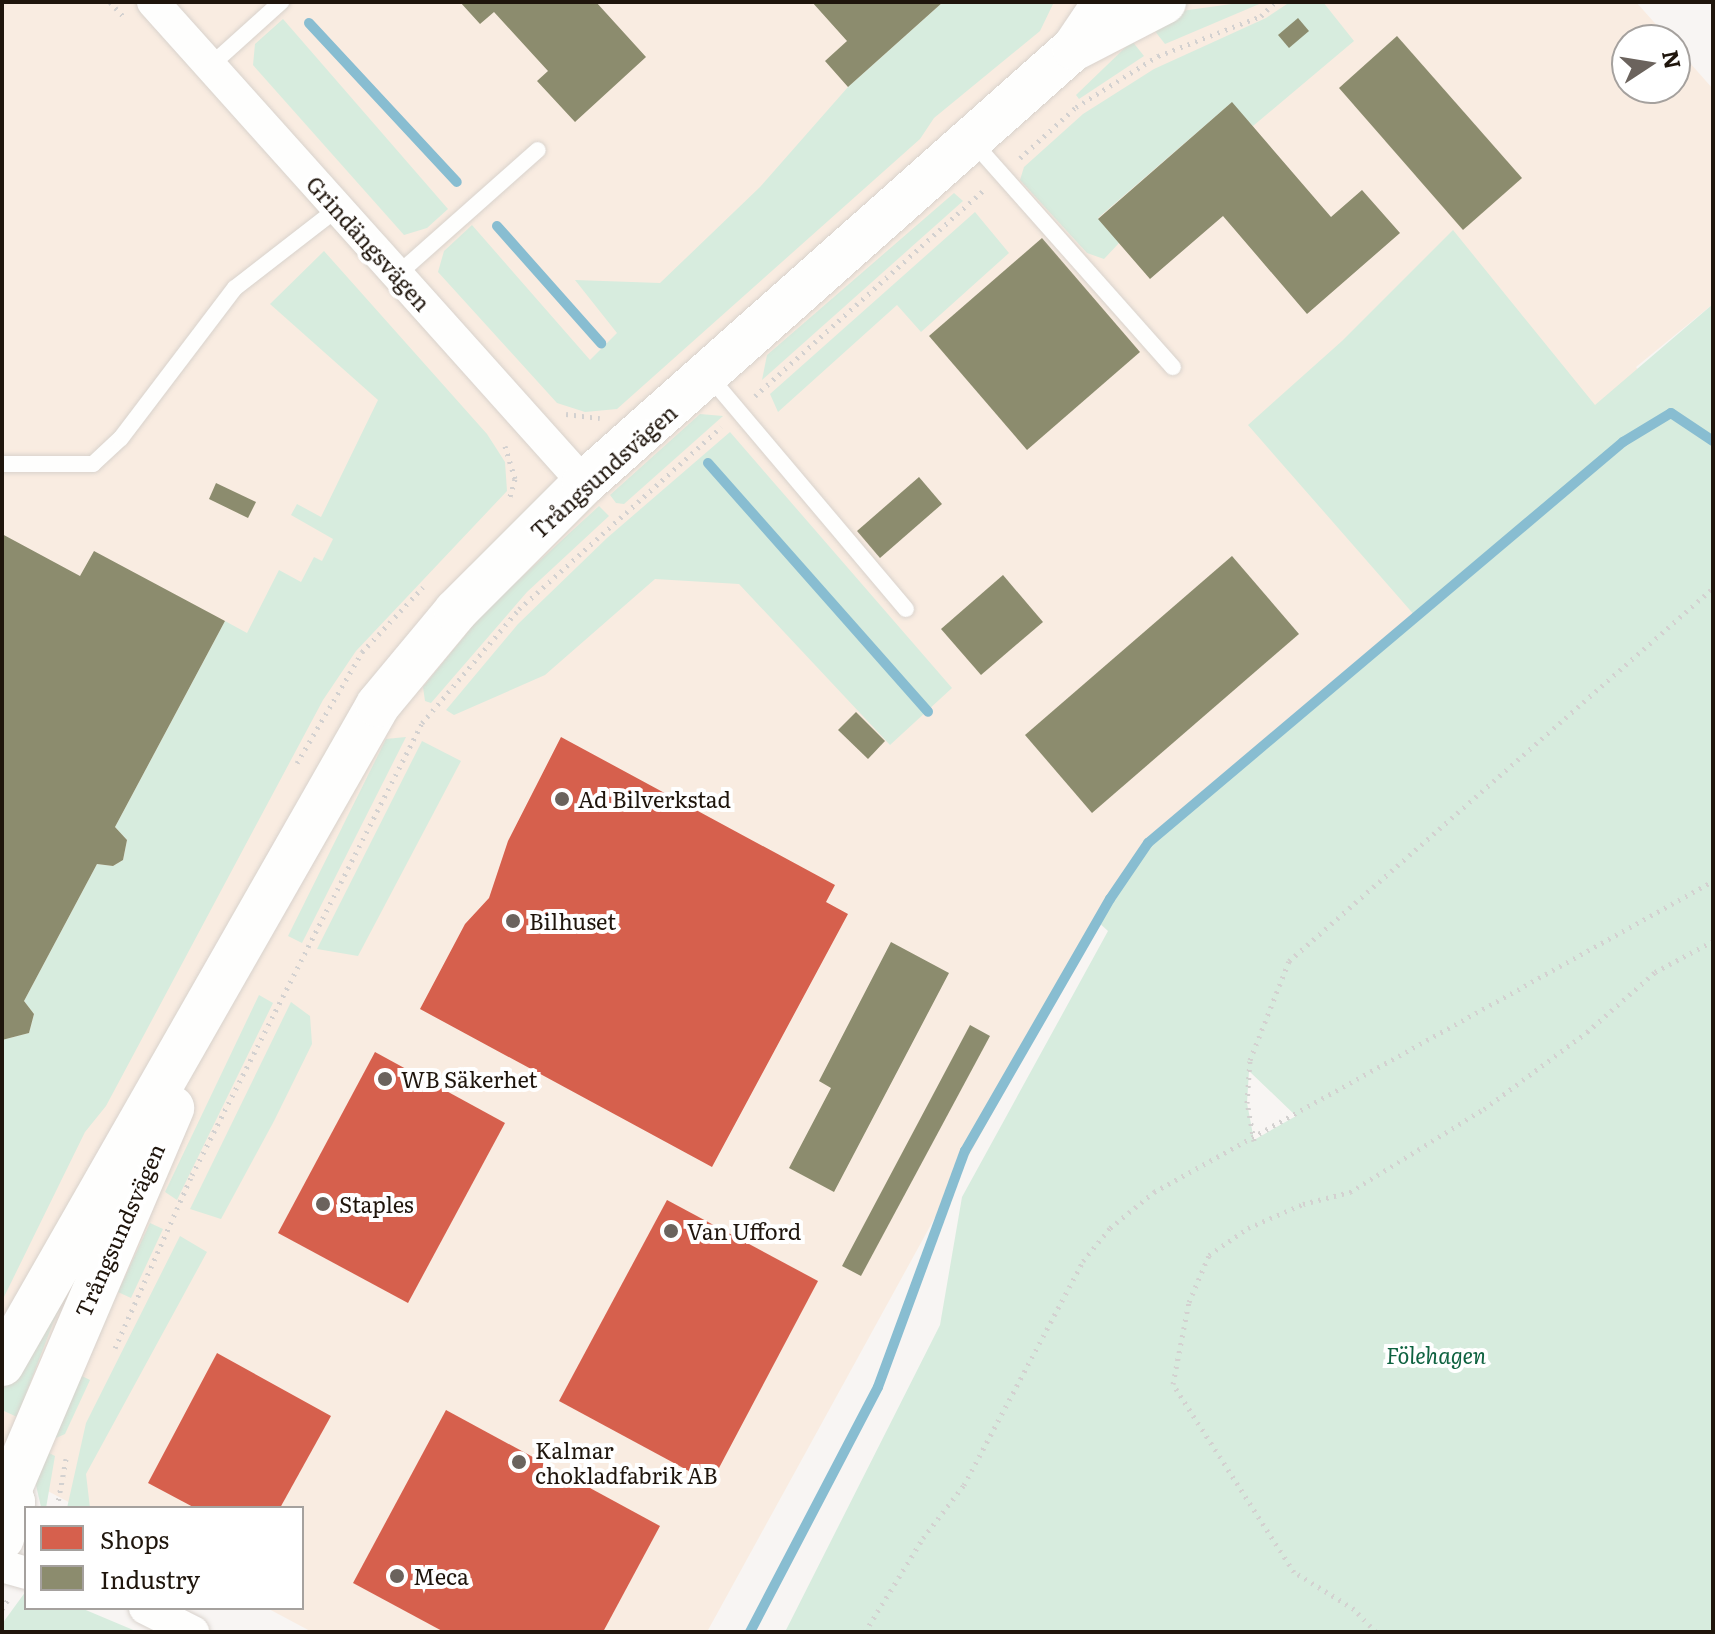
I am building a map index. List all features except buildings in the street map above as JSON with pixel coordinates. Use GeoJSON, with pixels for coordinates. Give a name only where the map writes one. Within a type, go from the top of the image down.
{"type":"FeatureCollection","features":[{"type":"Feature","properties":{"kind":"main road","name":"Trångsundsvägen"},"geometry":{"type":"LineString","coordinates":[[2,1364],[80,1220],[228,973],[378,705],[456,611],[584,483],[709,376],[1074,48],[1105,2]]}},
{"type":"Feature","properties":{"kind":"main road","name":"Trångsundsvägen"},"geometry":{"type":"LineString","coordinates":[[1074,48],[1164,2]]}},
{"type":"Feature","properties":{"kind":"main road","name":"Trångsundsvägen"},"geometry":{"type":"LineString","coordinates":[[11,1502],[228,973]]}},
{"type":"Feature","properties":{"kind":"street","name":"Grindängsvägen"},"geometry":{"type":"LineString","coordinates":[[153,2],[584,483]]}},
{"type":"Feature","properties":{"kind":"street"},"geometry":{"type":"LineString","coordinates":[[2,1566],[24,1572]]}},
{"type":"Feature","properties":{"kind":"street"},"geometry":{"type":"LineString","coordinates":[[149,1610],[193,1632]]}},
{"type":"Feature","properties":{"kind":"lane"},"geometry":{"type":"LineString","coordinates":[[210,66],[281,2]]}},
{"type":"Feature","properties":{"kind":"lane"},"geometry":{"type":"LineString","coordinates":[[972,141],[1173,367]]}},
{"type":"Feature","properties":{"kind":"lane"},"geometry":{"type":"LineString","coordinates":[[397,275],[538,150]]}},
{"type":"Feature","properties":{"kind":"lane"},"geometry":{"type":"LineString","coordinates":[[2,464],[93,464],[121,438],[235,288],[338,208]]}},
{"type":"Feature","properties":{"kind":"lane"},"geometry":{"type":"LineString","coordinates":[[709,376],[906,609]]}},
{"type":"Feature","properties":{"kind":"path"},"geometry":{"type":"LineString","coordinates":[[111,1356],[192,1175],[422,723],[519,609],[1001,174],[1090,98],[1158,56],[1261,16],[1275,2]]}},
{"type":"Feature","properties":{"kind":"path"},"geometry":{"type":"LineString","coordinates":[[558,411],[573,417],[608,418]]}},
{"type":"Feature","properties":{"kind":"path"},"geometry":{"type":"LineString","coordinates":[[495,433],[513,461],[515,479],[502,510]]}},
{"type":"Feature","properties":{"kind":"path"},"geometry":{"type":"LineString","coordinates":[[293,771],[362,652],[425,585]]}},
{"type":"Feature","properties":{"kind":"path"},"geometry":{"type":"LineString","coordinates":[[1254,1141],[1247,1103],[1250,1060],[1289,961],[1713,588]]}},
{"type":"Feature","properties":{"kind":"path"},"geometry":{"type":"LineString","coordinates":[[865,1632],[923,1538],[964,1485],[1083,1261],[1110,1228],[1154,1192],[1254,1141],[1713,881]]}},
{"type":"Feature","properties":{"kind":"path"},"geometry":{"type":"LineString","coordinates":[[1376,1632],[1354,1609],[1294,1572],[1173,1384],[1189,1302],[1209,1255],[1248,1228],[1303,1204],[1350,1192],[1484,1109],[1587,1032],[1655,972],[1713,941]]}},
{"type":"Feature","properties":{"kind":"path"},"geometry":{"type":"LineString","coordinates":[[57,1506],[68,1453]]}},
{"type":"Feature","properties":{"kind":"shaded area"},"geometry":{"type":"Polygon","coordinates":[[[2,2],[1636,2],[1656,24],[1611,24],[1611,104],[1691,104],[1691,64],[1713,89],[1713,304],[1636,367],[1671,413],[1110,899],[707,1632],[312,1632],[271,1610],[304,1610],[304,1506],[76,1506],[2,1467],[2,2]]]}},
{"type":"Feature","properties":{"kind":"green space"},"geometry":{"type":"Polygon","coordinates":[[[943,2],[1054,2],[1040,31],[934,118],[920,139],[617,409],[585,412],[557,403],[438,272],[444,251],[472,225],[590,360],[617,333],[575,280],[660,283],[760,187],[848,87],[943,2]]]}},
{"type":"Feature","properties":{"kind":"green space"},"geometry":{"type":"Polygon","coordinates":[[[1264,2],[1165,44],[1151,26],[1174,12],[1264,2]]]}},
{"type":"Feature","properties":{"kind":"green space"},"geometry":{"type":"Polygon","coordinates":[[[1290,2],[1323,2],[1354,41],[1253,126],[1231,103],[1098,218],[1119,243],[1104,259],[1087,253],[1020,180],[1024,167],[1083,114],[1154,69],[1266,18],[1290,2]]]}},
{"type":"Feature","properties":{"kind":"green space"},"geometry":{"type":"Polygon","coordinates":[[[283,19],[448,209],[427,228],[404,235],[253,65],[255,44],[283,19]]]}},
{"type":"Feature","properties":{"kind":"green space"},"geometry":{"type":"Polygon","coordinates":[[[1132,41],[1144,56],[1079,99],[1076,95],[1132,41]]]}},
{"type":"Feature","properties":{"kind":"green space"},"geometry":{"type":"Polygon","coordinates":[[[954,193],[963,201],[762,380],[767,355],[954,193]]]}},
{"type":"Feature","properties":{"kind":"green space"},"geometry":{"type":"Polygon","coordinates":[[[975,212],[1009,253],[921,332],[897,305],[778,412],[770,394],[975,212]]]}},
{"type":"Feature","properties":{"kind":"green space","name":"Fölehagen"},"geometry":{"type":"Polygon","coordinates":[[[1453,230],[1595,405],[1713,304],[1713,1632],[785,1632],[940,1325],[962,1197],[1108,931],[1097,921],[1110,899],[1148,843],[1416,617],[1248,425],[1342,341],[1453,230]],[[1249,1071],[1247,1103],[1254,1140],[1296,1116],[1249,1071]]]}},
{"type":"Feature","properties":{"kind":"green space"},"geometry":{"type":"Polygon","coordinates":[[[324,251],[487,434],[505,462],[507,491],[356,651],[323,700],[106,1106],[85,1132],[2,1301],[2,1040],[29,1033],[34,1014],[24,1001],[97,864],[113,866],[123,860],[127,840],[115,827],[225,621],[247,633],[279,570],[301,582],[314,557],[322,561],[333,539],[291,515],[297,504],[321,517],[378,400],[270,304],[324,251]]]}},
{"type":"Feature","properties":{"kind":"green space"},"geometry":{"type":"Polygon","coordinates":[[[700,414],[723,416],[624,504],[616,503],[610,495],[700,414]]]}},
{"type":"Feature","properties":{"kind":"green space"},"geometry":{"type":"Polygon","coordinates":[[[730,432],[952,688],[890,745],[739,584],[655,579],[545,675],[454,715],[446,710],[518,624],[607,538],[730,432]]]}},
{"type":"Feature","properties":{"kind":"green space"},"geometry":{"type":"Polygon","coordinates":[[[599,506],[609,516],[527,592],[431,703],[425,701],[423,687],[485,611],[599,506]]]}},
{"type":"Feature","properties":{"kind":"green space"},"geometry":{"type":"Polygon","coordinates":[[[406,737],[302,943],[288,936],[386,739],[406,737]]]}},
{"type":"Feature","properties":{"kind":"green space"},"geometry":{"type":"Polygon","coordinates":[[[422,741],[461,761],[358,956],[317,949],[422,741]]]}},
{"type":"Feature","properties":{"kind":"green space"},"geometry":{"type":"Polygon","coordinates":[[[259,995],[273,1003],[177,1200],[165,1192],[259,995]]]}},
{"type":"Feature","properties":{"kind":"green space"},"geometry":{"type":"Polygon","coordinates":[[[291,1002],[310,1016],[312,1044],[221,1219],[190,1209],[291,1002]]]}},
{"type":"Feature","properties":{"kind":"green space"},"geometry":{"type":"Polygon","coordinates":[[[97,1212],[103,1215],[53,1323],[17,1417],[2,1410],[2,1391],[97,1212]]]}},
{"type":"Feature","properties":{"kind":"green space"},"geometry":{"type":"Polygon","coordinates":[[[150,1223],[163,1229],[131,1298],[118,1292],[150,1223]]]}},
{"type":"Feature","properties":{"kind":"green space"},"geometry":{"type":"Polygon","coordinates":[[[180,1236],[207,1252],[86,1474],[90,1506],[67,1506],[86,1423],[180,1236]]]}},
{"type":"Feature","properties":{"kind":"green space"},"geometry":{"type":"Polygon","coordinates":[[[78,1374],[90,1380],[65,1434],[56,1438],[48,1433],[78,1374]]]}},
{"type":"Feature","properties":{"kind":"green space"},"geometry":{"type":"Polygon","coordinates":[[[41,1449],[55,1456],[46,1506],[41,1506],[35,1481],[41,1449]]]}},
{"type":"Feature","properties":{"kind":"green space"},"geometry":{"type":"Polygon","coordinates":[[[24,1594],[24,1610],[86,1610],[138,1632],[2,1632],[2,1624],[24,1594]]]}},
{"type":"Feature","properties":{"kind":"waterway"},"geometry":{"type":"LineString","coordinates":[[309,23],[457,182]]}},
{"type":"Feature","properties":{"kind":"waterway"},"geometry":{"type":"LineString","coordinates":[[497,226],[601,343]]}},
{"type":"Feature","properties":{"kind":"waterway"},"geometry":{"type":"LineString","coordinates":[[750,1632],[878,1387],[965,1151],[1110,899],[1148,843],[1623,442],[1671,413],[1713,441]]}},
{"type":"Feature","properties":{"kind":"waterway"},"geometry":{"type":"LineString","coordinates":[[708,463],[928,712]]}},
{"type":"Feature","properties":{"kind":"place","name":"Ad Bilverkstad"},"geometry":{"type":"Point","coordinates":[562,799]}},
{"type":"Feature","properties":{"kind":"place","name":"Bilhuset"},"geometry":{"type":"Point","coordinates":[513,921]}},
{"type":"Feature","properties":{"kind":"place","name":"WB Säkerhet"},"geometry":{"type":"Point","coordinates":[385,1079]}},
{"type":"Feature","properties":{"kind":"place","name":"Staples"},"geometry":{"type":"Point","coordinates":[323,1204]}},
{"type":"Feature","properties":{"kind":"place","name":"Van Ufford"},"geometry":{"type":"Point","coordinates":[671,1231]}},
{"type":"Feature","properties":{"kind":"place","name":"Kalmar chokladfabrik AB"},"geometry":{"type":"Point","coordinates":[519,1462]}},
{"type":"Feature","properties":{"kind":"place","name":"Meca"},"geometry":{"type":"Point","coordinates":[397,1576]}}]}
